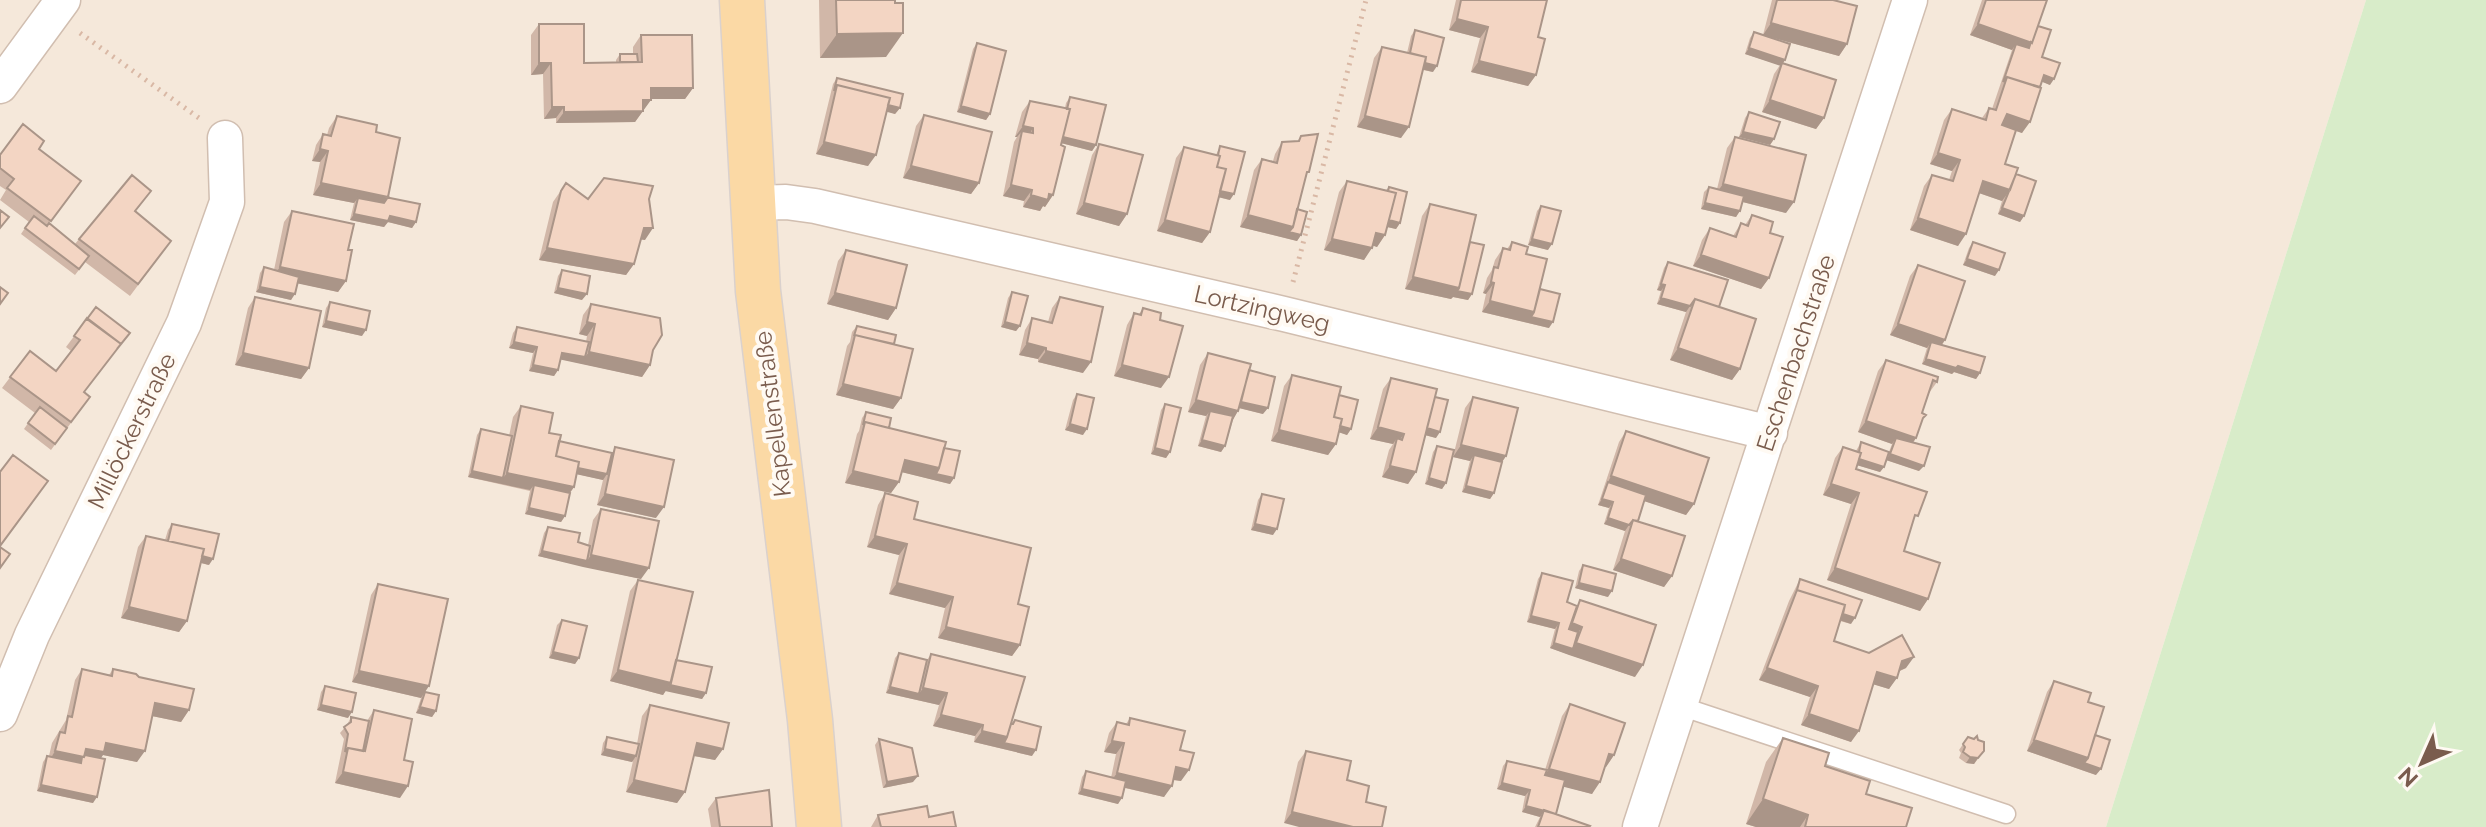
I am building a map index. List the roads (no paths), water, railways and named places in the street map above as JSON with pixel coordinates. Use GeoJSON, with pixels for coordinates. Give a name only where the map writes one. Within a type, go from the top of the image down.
{"type":"FeatureCollection","features":[{"type":"Feature","properties":{"kind":"main road","name":"Kapellenstraße"},"geometry":{"type":"LineString","coordinates":[[742,0],[758,291],[810,720],[819,827]]}},
{"type":"Feature","properties":{"kind":"street","name":"Eschenbachstraße"},"geometry":{"type":"LineString","coordinates":[[1640,827],[1910,0]]}},
{"type":"Feature","properties":{"kind":"street"},"geometry":{"type":"LineString","coordinates":[[5,66],[58,7]]}},
{"type":"Feature","properties":{"kind":"street","name":"Millöckerstraße"},"geometry":{"type":"LineString","coordinates":[[0,714],[32,635],[184,323],[227,202],[225,138]]}},
{"type":"Feature","properties":{"kind":"street","name":"Lortzingweg"},"geometry":{"type":"LineString","coordinates":[[751,203],[786,202],[815,206],[1284,314],[1770,433]]}},
{"type":"Feature","properties":{"kind":"lane"},"geometry":{"type":"LineString","coordinates":[[1680,706],[2006,814]]}}]}
